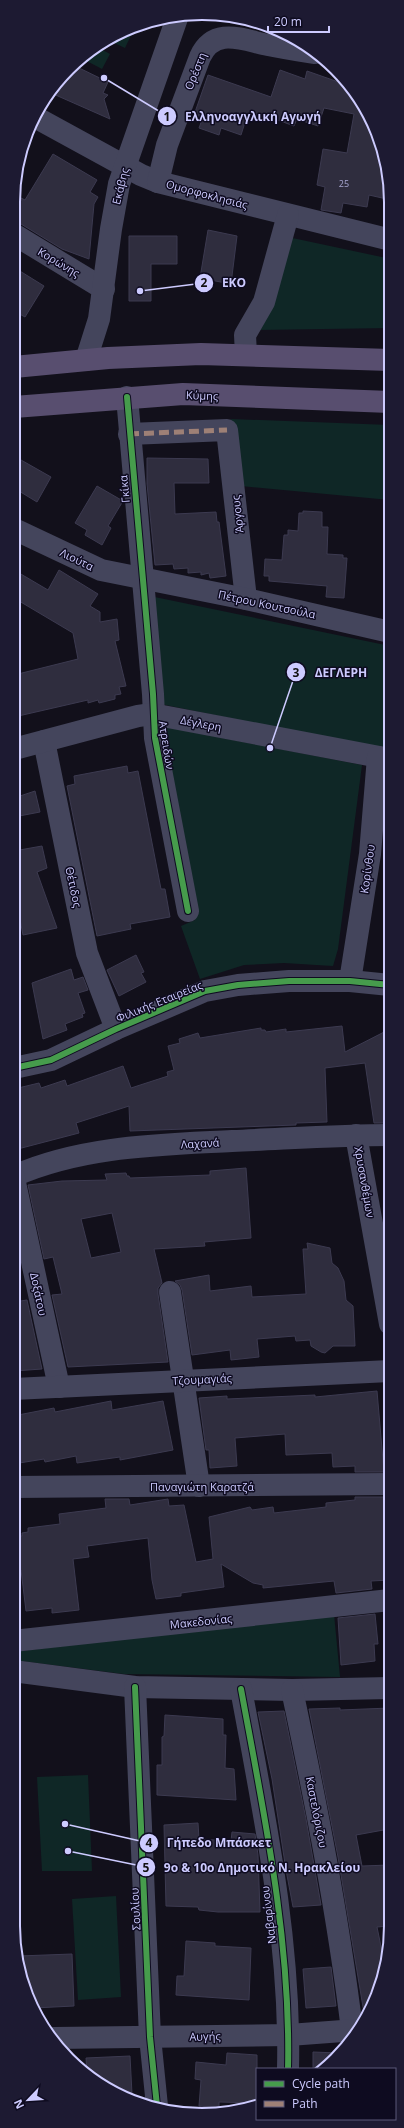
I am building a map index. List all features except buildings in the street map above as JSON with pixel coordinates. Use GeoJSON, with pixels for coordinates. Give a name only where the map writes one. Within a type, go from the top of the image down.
{"type":"FeatureCollection","features":[{"type":"Feature","properties":{"kind":"main road"},"geometry":{"type":"LineString","coordinates":[[20,366],[86,360],[201,354],[384,360]]}},
{"type":"Feature","properties":{"kind":"main road","name":"Κύμης"},"geometry":{"type":"LineString","coordinates":[[20,406],[127,397],[183,394],[384,402]]}},
{"type":"Feature","properties":{"kind":"street","name":"Εκάβης"},"geometry":{"type":"LineString","coordinates":[[86,360],[99,319],[111,229],[119,184],[176,22]]}},
{"type":"Feature","properties":{"kind":"street","name":"Ορέστη"},"geometry":{"type":"LineString","coordinates":[[158,182],[167,145],[200,57],[204,49],[211,42],[222,38],[237,38],[302,51]]}},
{"type":"Feature","properties":{"kind":"street","name":"Ομορφοκλησιάς"},"geometry":{"type":"LineString","coordinates":[[40,120],[141,175],[158,182],[384,239]]}},
{"type":"Feature","properties":{"kind":"street"},"geometry":{"type":"LineString","coordinates":[[246,355],[246,335],[264,302],[288,215]]}},
{"type":"Feature","properties":{"kind":"street","name":"Κορώνης"},"geometry":{"type":"LineString","coordinates":[[20,239],[104,289]]}},
{"type":"Feature","properties":{"kind":"street","name":"Γκίκα"},"geometry":{"type":"LineString","coordinates":[[127,397],[142,579]]}},
{"type":"Feature","properties":{"kind":"street","name":"Άργους"},"geometry":{"type":"LineString","coordinates":[[129,434],[227,430],[246,599]]}},
{"type":"Feature","properties":{"kind":"street","name":"Λιούτα"},"geometry":{"type":"LineString","coordinates":[[20,532],[101,570],[142,579]]}},
{"type":"Feature","properties":{"kind":"street","name":"Πέτρου Κουτσούλα"},"geometry":{"type":"LineString","coordinates":[[142,579],[246,599],[384,631]]}},
{"type":"Feature","properties":{"kind":"street","name":"Ατρειδών"},"geometry":{"type":"LineString","coordinates":[[142,579],[153,694],[152,714],[155,738],[188,911]]}},
{"type":"Feature","properties":{"kind":"street","name":"Δέγλερη"},"geometry":{"type":"LineString","coordinates":[[20,747],[138,716],[152,714],[384,758]]}},
{"type":"Feature","properties":{"kind":"street","name":"Θέτιδος"},"geometry":{"type":"LineString","coordinates":[[44,741],[87,952],[116,1029]]}},
{"type":"Feature","properties":{"kind":"street","name":"Κορίνθου"},"geometry":{"type":"LineString","coordinates":[[350,981],[384,758]]}},
{"type":"Feature","properties":{"kind":"street","name":"Φιλικής Εταιρείας"},"geometry":{"type":"LineString","coordinates":[[20,1067],[51,1060],[116,1029],[205,991],[238,985],[289,981],[350,981],[384,984]]}},
{"type":"Feature","properties":{"kind":"street","name":"Λαχανά"},"geometry":{"type":"LineString","coordinates":[[20,1174],[34,1167],[86,1154],[139,1146],[384,1134]]}},
{"type":"Feature","properties":{"kind":"street","name":"Χρυσανθέμων"},"geometry":{"type":"LineString","coordinates":[[356,1135],[384,1291]]}},
{"type":"Feature","properties":{"kind":"street","name":"Δοξάτου"},"geometry":{"type":"LineString","coordinates":[[20,1205],[59,1387]]}},
{"type":"Feature","properties":{"kind":"street"},"geometry":{"type":"LineString","coordinates":[[170,1292],[199,1486]]}},
{"type":"Feature","properties":{"kind":"street","name":"Τζουμαγιάς"},"geometry":{"type":"LineString","coordinates":[[20,1389],[384,1371]]}},
{"type":"Feature","properties":{"kind":"street","name":"Παναγιώτη Καρατζά"},"geometry":{"type":"LineString","coordinates":[[20,1487],[384,1484]]}},
{"type":"Feature","properties":{"kind":"street","name":"Μακεδονίας"},"geometry":{"type":"LineString","coordinates":[[20,1640],[384,1601]]}},
{"type":"Feature","properties":{"kind":"street"},"geometry":{"type":"LineString","coordinates":[[20,1672],[135,1687],[292,1690],[384,1688]]}},
{"type":"Feature","properties":{"kind":"street","name":"Σουλίου"},"geometry":{"type":"LineString","coordinates":[[135,1687],[150,2037],[157,2102]]}},
{"type":"Feature","properties":{"kind":"street","name":"Ναβαρίνου"},"geometry":{"type":"LineString","coordinates":[[241,1689],[271,1854],[286,1980],[289,2035],[288,2068]]}},
{"type":"Feature","properties":{"kind":"street","name":"Καστελόριζου"},"geometry":{"type":"LineString","coordinates":[[292,1690],[327,1860],[341,1939],[353,2026]]}},
{"type":"Feature","properties":{"kind":"street","name":"Αυγής"},"geometry":{"type":"LineString","coordinates":[[59,2038],[289,2035],[351,2030]]}},
{"type":"Feature","properties":{"kind":"green space"},"geometry":{"type":"Polygon","coordinates":[[[132,34],[125,48],[114,43],[132,34]]]}},
{"type":"Feature","properties":{"kind":"green space"},"geometry":{"type":"Polygon","coordinates":[[[102,50],[110,54],[102,69],[87,61],[102,50]]]}},
{"type":"Feature","properties":{"kind":"green space"},"geometry":{"type":"Polygon","coordinates":[[[283,236],[384,258],[384,328],[257,330],[283,236]]]}},
{"type":"Feature","properties":{"kind":"green space"},"geometry":{"type":"Polygon","coordinates":[[[231,419],[384,425],[384,499],[241,486],[231,419]]]}},
{"type":"Feature","properties":{"kind":"green space"},"geometry":{"type":"Polygon","coordinates":[[[145,595],[384,645],[384,750],[156,703],[145,595]]]}},
{"type":"Feature","properties":{"kind":"green space"},"geometry":{"type":"Polygon","coordinates":[[[161,726],[362,765],[338,949],[333,966],[284,963],[244,965],[200,979],[181,926],[195,920],[161,726]]]}},
{"type":"Feature","properties":{"kind":"green space"},"geometry":{"type":"Polygon","coordinates":[[[334,1614],[340,1677],[124,1674],[20,1661],[20,1651],[334,1614]]]}},
{"type":"Feature","properties":{"kind":"green space"},"geometry":{"type":"Polygon","coordinates":[[[88,1775],[92,1871],[42,1871],[37,1777],[88,1775]]]}},
{"type":"Feature","properties":{"kind":"green space"},"geometry":{"type":"Polygon","coordinates":[[[116,1896],[121,1997],[78,2000],[72,1899],[116,1896]]]}},
{"type":"Feature","properties":{"kind":"marked path"},"geometry":{"type":"LineString","coordinates":[[129,434],[227,430]]}},
{"type":"Feature","properties":{"kind":"cycle path"},"geometry":{"type":"LineString","coordinates":[[127,397],[153,694],[155,738],[188,911]]}},
{"type":"Feature","properties":{"kind":"cycle path"},"geometry":{"type":"LineString","coordinates":[[20,1067],[51,1060],[116,1029],[205,991],[238,985],[289,981],[350,981],[384,984]]}},
{"type":"Feature","properties":{"kind":"cycle path"},"geometry":{"type":"LineString","coordinates":[[135,1687],[150,2037],[157,2102]]}},
{"type":"Feature","properties":{"kind":"cycle path"},"geometry":{"type":"LineString","coordinates":[[241,1689],[267,1830],[281,1925],[288,2021],[288,2068]]}},
{"type":"Feature","properties":{"kind":"place","name":"Ελληνοαγγλική Αγωγή"},"geometry":{"type":"Point","coordinates":[104,78]}},
{"type":"Feature","properties":{"kind":"place","name":"EKO"},"geometry":{"type":"Point","coordinates":[140,291]}},
{"type":"Feature","properties":{"kind":"place","name":"ΔΕΓΛΕΡΗ"},"geometry":{"type":"Point","coordinates":[270,748]}},
{"type":"Feature","properties":{"kind":"place","name":"Γήπεδο Μπάσκετ"},"geometry":{"type":"Point","coordinates":[65,1824]}},
{"type":"Feature","properties":{"kind":"place","name":"9ο & 10ο Δημοτικό Ν. Ηρακλείου"},"geometry":{"type":"Point","coordinates":[68,1851]}}]}
